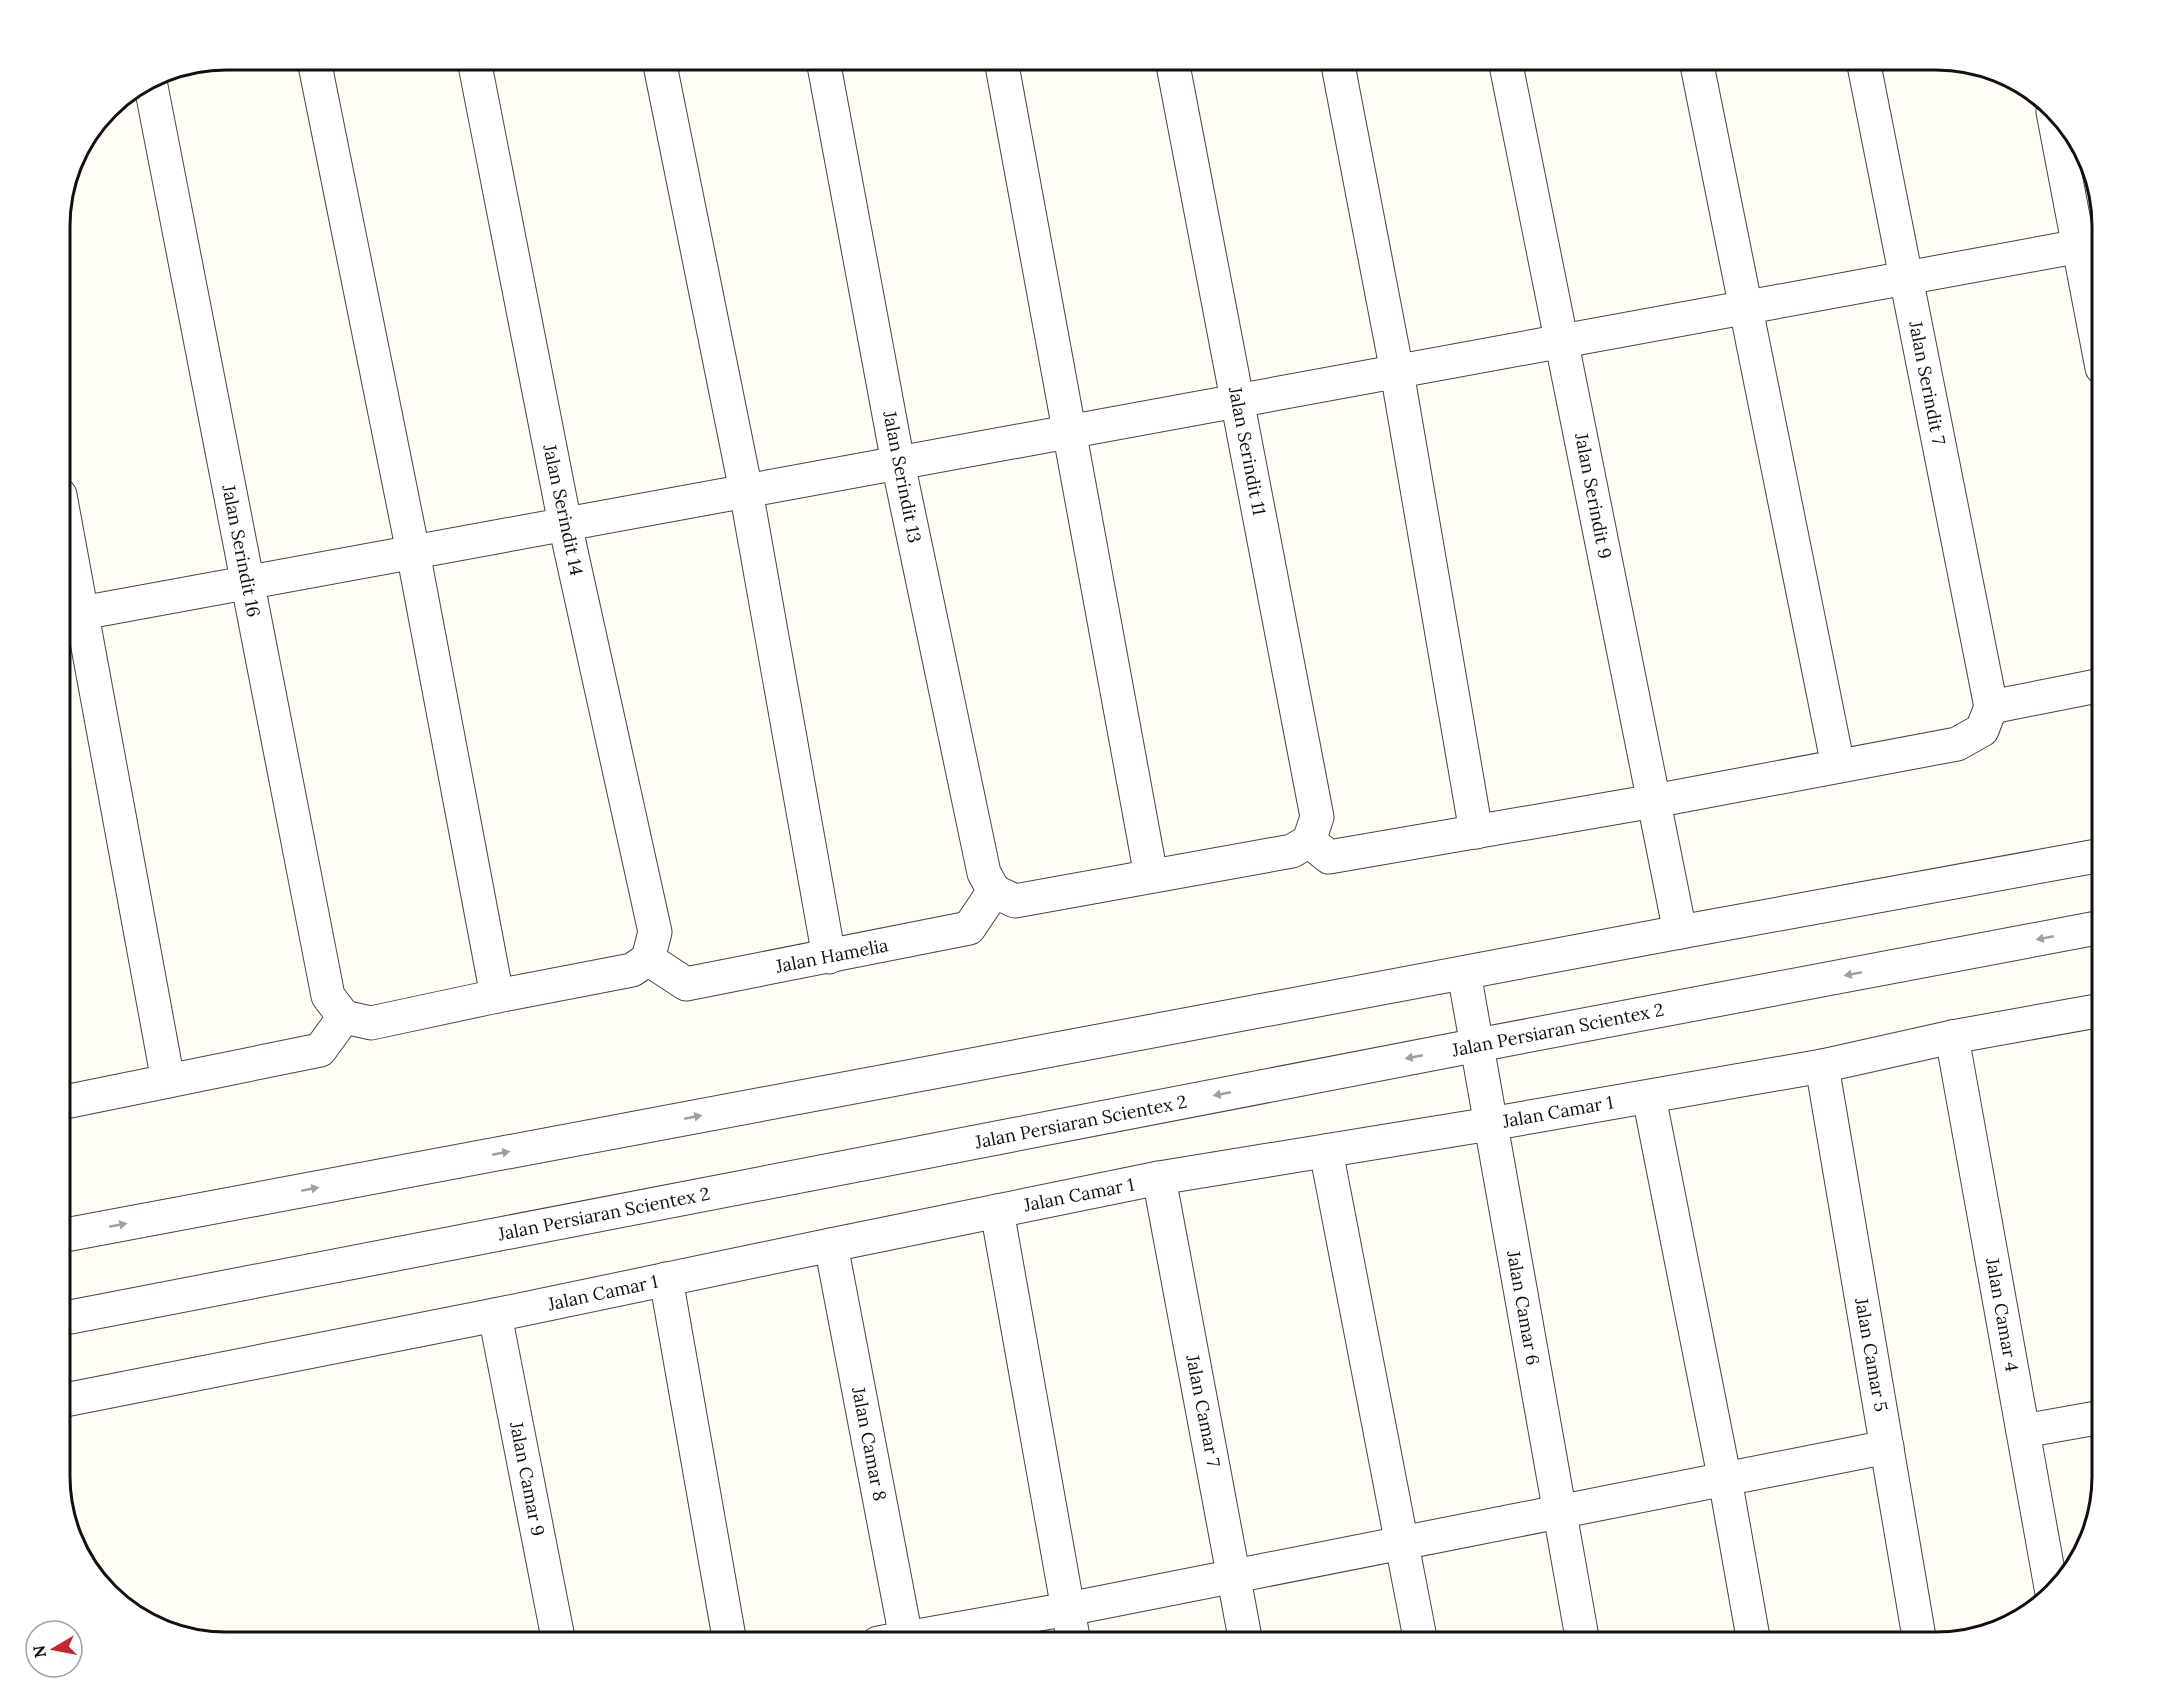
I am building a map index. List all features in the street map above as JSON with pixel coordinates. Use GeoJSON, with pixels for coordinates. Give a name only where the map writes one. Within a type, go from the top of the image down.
{"type":"FeatureCollection","features":[{"type":"Feature","properties":{"kind":"street","name":"Jalan Serindit 11"},"geometry":{"type":"LineString","coordinates":[[1174,70],[1317,817],[1309,841]]}},
{"type":"Feature","properties":{"kind":"street"},"geometry":{"type":"LineString","coordinates":[[1339,70],[1396,372],[1476,832]]}},
{"type":"Feature","properties":{"kind":"street","name":"Jalan Serindit 9"},"geometry":{"type":"LineString","coordinates":[[1507,70],[1680,932]]}},
{"type":"Feature","properties":{"kind":"street"},"geometry":{"type":"LineString","coordinates":[[1698,70],[1838,766]]}},
{"type":"Feature","properties":{"kind":"street","name":"Jalan Serindit 7"},"geometry":{"type":"LineString","coordinates":[[1865,70],[1991,707]]}},
{"type":"Feature","properties":{"kind":"street"},"geometry":{"type":"LineString","coordinates":[[316,71],[413,552],[497,996]]}},
{"type":"Feature","properties":{"kind":"street","name":"Jalan Serindit 14"},"geometry":{"type":"LineString","coordinates":[[476,71],[565,524],[655,932],[648,959]]}},
{"type":"Feature","properties":{"kind":"street"},"geometry":{"type":"LineString","coordinates":[[661,71],[746,491],[829,957]]}},
{"type":"Feature","properties":{"kind":"street","name":"Jalan Serindit 13"},"geometry":{"type":"LineString","coordinates":[[825,71],[898,463],[984,873],[994,891]]}},
{"type":"Feature","properties":{"kind":"street"},"geometry":{"type":"LineString","coordinates":[[1003,71],[1151,876]]}},
{"type":"Feature","properties":{"kind":"street","name":"Jalan Serindit 16"},"geometry":{"type":"LineString","coordinates":[[152,90],[328,996],[344,1017]]}},
{"type":"Feature","properties":{"kind":"street"},"geometry":{"type":"LineString","coordinates":[[168,1081],[72,614],[2090,244],[2058,131]]}},
{"type":"Feature","properties":{"kind":"street"},"geometry":{"type":"LineString","coordinates":[[994,891],[1015,901],[1292,850],[1309,841],[1329,857],[1654,801],[1957,744],[1982,730],[1991,707],[2091,687]]}},
{"type":"Feature","properties":{"kind":"street"},"geometry":{"type":"LineString","coordinates":[[71,1234],[2091,857]]}},
{"type":"Feature","properties":{"kind":"street","name":"Jalan Hamelia"},"geometry":{"type":"LineString","coordinates":[[648,959],[686,984],[829,957],[969,928],[994,891]]}},
{"type":"Feature","properties":{"kind":"street","name":"Jalan Persiaran Scientex 2"},"geometry":{"type":"LineString","coordinates":[[71,1317],[2091,929]]}},
{"type":"Feature","properties":{"kind":"street"},"geometry":{"type":"LineString","coordinates":[[71,1102],[320,1050],[344,1017],[371,1023],[632,970],[648,959]]}},
{"type":"Feature","properties":{"kind":"street","name":"Jalan Camar 6"},"geometry":{"type":"LineString","coordinates":[[1464,973],[1581,1632]]}},
{"type":"Feature","properties":{"kind":"street","name":"Jalan Camar 1"},"geometry":{"type":"LineString","coordinates":[[71,1399],[495,1316],[1159,1178],[1649,1097],[1822,1066],[1952,1037],[2091,1012]]}},
{"type":"Feature","properties":{"kind":"street","name":"Jalan Camar 4"},"geometry":{"type":"LineString","coordinates":[[1952,1037],[2050,1582]]}},
{"type":"Feature","properties":{"kind":"street","name":"Jalan Camar 5"},"geometry":{"type":"LineString","coordinates":[[1822,1066],[1918,1632]]}},
{"type":"Feature","properties":{"kind":"street"},"geometry":{"type":"LineString","coordinates":[[1649,1097],[1752,1632]]}},
{"type":"Feature","properties":{"kind":"street"},"geometry":{"type":"LineString","coordinates":[[1326,1151],[1419,1632]]}},
{"type":"Feature","properties":{"kind":"street","name":"Jalan Camar 7"},"geometry":{"type":"LineString","coordinates":[[1159,1178],[1244,1632]]}},
{"type":"Feature","properties":{"kind":"street"},"geometry":{"type":"LineString","coordinates":[[997,1211],[1072,1632]]}},
{"type":"Feature","properties":{"kind":"street","name":"Jalan Camar 8"},"geometry":{"type":"LineString","coordinates":[[831,1245],[896,1632]]}},
{"type":"Feature","properties":{"kind":"street"},"geometry":{"type":"LineString","coordinates":[[666,1279],[728,1632]]}},
{"type":"Feature","properties":{"kind":"street","name":"Jalan Camar 9"},"geometry":{"type":"LineString","coordinates":[[495,1316],[557,1632]]}},
{"type":"Feature","properties":{"kind":"street"},"geometry":{"type":"LineString","coordinates":[[2023,1431],[2091,1420]]}},
{"type":"Feature","properties":{"kind":"street"},"geometry":{"type":"LineString","coordinates":[[945,1632],[1887,1447]]}}]}
